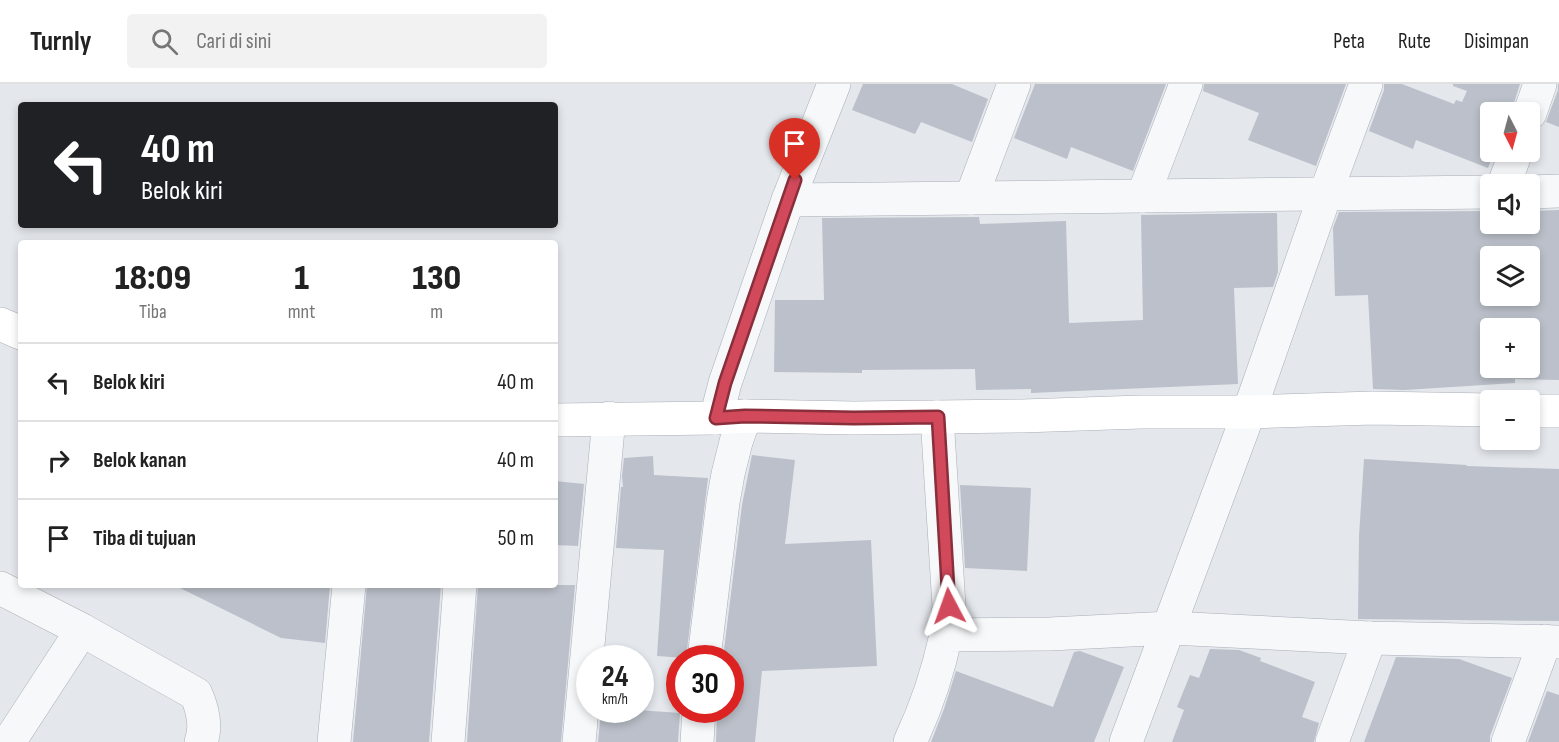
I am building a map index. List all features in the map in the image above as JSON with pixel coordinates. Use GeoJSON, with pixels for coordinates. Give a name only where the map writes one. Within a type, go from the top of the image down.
{"type":"FeatureCollection","features":[{"type":"Feature","properties":{"kind":"street"},"geometry":{"type":"LineString","coordinates":[[706,645],[723,502],[734,453],[725,383],[788,200],[834,84]]}},
{"type":"Feature","properties":{"kind":"street"},"geometry":{"type":"LineString","coordinates":[[971,198],[1014,84]]}},
{"type":"Feature","properties":{"kind":"street"},"geometry":{"type":"LineString","coordinates":[[1143,196],[1186,84]]}},
{"type":"Feature","properties":{"kind":"street"},"geometry":{"type":"LineString","coordinates":[[1126,742],[1250,412],[1366,84]]}},
{"type":"Feature","properties":{"kind":"street"},"geometry":{"type":"LineString","coordinates":[[1534,102],[1540,84]]}},
{"type":"Feature","properties":{"kind":"street"},"geometry":{"type":"LineString","coordinates":[[1540,192],[1559,191]]}},
{"type":"Feature","properties":{"kind":"street"},"geometry":{"type":"LineString","coordinates":[[788,200],[1480,192]]}},
{"type":"Feature","properties":{"kind":"street"},"geometry":{"type":"LineString","coordinates":[[0,324],[18,332]]}},
{"type":"Feature","properties":{"kind":"street"},"geometry":{"type":"LineString","coordinates":[[558,420],[1022,416],[1373,408],[1480,410]]}},
{"type":"Feature","properties":{"kind":"street"},"geometry":{"type":"LineString","coordinates":[[1540,411],[1559,411]]}},
{"type":"Feature","properties":{"kind":"street"},"geometry":{"type":"LineString","coordinates":[[910,742],[920,721],[938,669],[946,635],[949,606],[938,417]]}},
{"type":"Feature","properties":{"kind":"street"},"geometry":{"type":"LineString","coordinates":[[579,742],[609,418]]}},
{"type":"Feature","properties":{"kind":"street"},"geometry":{"type":"LineString","coordinates":[[0,588],[82,630],[196,694],[202,708],[204,724],[201,742]]}},
{"type":"Feature","properties":{"kind":"street"},"geometry":{"type":"LineString","coordinates":[[334,742],[349,588]]}},
{"type":"Feature","properties":{"kind":"street"},"geometry":{"type":"LineString","coordinates":[[448,742],[460,588]]}},
{"type":"Feature","properties":{"kind":"street"},"geometry":{"type":"LineString","coordinates":[[946,635],[1050,634],[1170,628],[1370,638],[1552,642],[1508,742]]}},
{"type":"Feature","properties":{"kind":"street"},"geometry":{"type":"LineString","coordinates":[[9,742],[82,630]]}},
{"type":"Feature","properties":{"kind":"street"},"geometry":{"type":"LineString","coordinates":[[1332,742],[1370,638]]}},
{"type":"Feature","properties":{"kind":"street"},"geometry":{"type":"LineString","coordinates":[[697,742],[698,723]]}},
{"type":"Feature","properties":{"kind":"building"},"geometry":{"type":"Polygon","coordinates":[[[863,84],[952,84],[988,99],[972,142],[921,122],[915,134],[852,110],[863,84]]]}},
{"type":"Feature","properties":{"kind":"building"},"geometry":{"type":"Polygon","coordinates":[[[1035,84],[1166,84],[1133,171],[1071,147],[1067,159],[1014,138],[1035,84]]]}},
{"type":"Feature","properties":{"kind":"building"},"geometry":{"type":"Polygon","coordinates":[[[1204,84],[1346,84],[1316,166],[1248,140],[1259,113],[1203,91],[1204,84]]]}},
{"type":"Feature","properties":{"kind":"building"},"geometry":{"type":"Polygon","coordinates":[[[1384,84],[1402,84],[1454,104],[1456,100],[1462,102],[1467,91],[1453,84],[1520,84],[1514,102],[1480,102],[1480,162],[1490,162],[1488,168],[1416,140],[1413,149],[1369,131],[1384,90],[1384,84]]]}},
{"type":"Feature","properties":{"kind":"building"},"geometry":{"type":"Polygon","coordinates":[[[1558,84],[1559,127],[1546,122],[1558,90],[1558,84]]]}},
{"type":"Feature","properties":{"kind":"building"},"geometry":{"type":"Polygon","coordinates":[[[1559,210],[1559,380],[1515,379],[1515,383],[1405,390],[1373,389],[1368,295],[1335,296],[1333,228],[1339,212],[1480,211],[1480,234],[1540,234],[1540,211],[1559,210]]]}},
{"type":"Feature","properties":{"kind":"building"},"geometry":{"type":"Polygon","coordinates":[[[1277,213],[1278,272],[1273,287],[1234,288],[1238,384],[1031,393],[1031,389],[976,390],[975,369],[862,370],[862,373],[774,372],[775,300],[824,300],[822,218],[979,217],[980,224],[1066,221],[1069,323],[1143,320],[1141,215],[1277,213]]]}},
{"type":"Feature","properties":{"kind":"building"},"geometry":{"type":"Polygon","coordinates":[[[752,455],[795,460],[785,544],[871,540],[877,666],[762,671],[755,742],[716,742],[717,723],[744,723],[744,645],[725,645],[742,505],[752,455]]]}},
{"type":"Feature","properties":{"kind":"building"},"geometry":{"type":"Polygon","coordinates":[[[653,456],[654,475],[708,478],[688,645],[666,645],[666,657],[657,656],[664,550],[616,548],[624,458],[653,456]]]}},
{"type":"Feature","properties":{"kind":"building"},"geometry":{"type":"Polygon","coordinates":[[[1364,459],[1559,469],[1559,621],[1358,619],[1359,536],[1364,459]]]}},
{"type":"Feature","properties":{"kind":"building"},"geometry":{"type":"Polygon","coordinates":[[[558,481],[584,484],[578,546],[558,545],[558,481]]]}},
{"type":"Feature","properties":{"kind":"building"},"geometry":{"type":"Polygon","coordinates":[[[960,485],[1031,488],[1027,571],[965,568],[960,485]]]}},
{"type":"Feature","properties":{"kind":"building"},"geometry":{"type":"Polygon","coordinates":[[[558,585],[575,585],[561,742],[467,742],[478,588],[558,588],[558,585]]]}},
{"type":"Feature","properties":{"kind":"building"},"geometry":{"type":"Polygon","coordinates":[[[180,588],[330,588],[325,643],[281,638],[180,588]]]}},
{"type":"Feature","properties":{"kind":"building"},"geometry":{"type":"Polygon","coordinates":[[[367,588],[441,588],[429,742],[353,742],[367,588]]]}},
{"type":"Feature","properties":{"kind":"building"},"geometry":{"type":"Polygon","coordinates":[[[1210,649],[1239,650],[1261,658],[1260,661],[1315,682],[1302,717],[1319,723],[1314,742],[1172,742],[1184,710],[1177,707],[1190,675],[1199,678],[1210,649]]]}},
{"type":"Feature","properties":{"kind":"building"},"geometry":{"type":"Polygon","coordinates":[[[1080,651],[1124,667],[1094,742],[931,742],[956,671],[1053,707],[1074,652],[1080,651]]]}},
{"type":"Feature","properties":{"kind":"building"},"geometry":{"type":"Polygon","coordinates":[[[1396,657],[1459,659],[1512,678],[1490,736],[1490,742],[1364,742],[1396,657]]]}},
{"type":"Feature","properties":{"kind":"building"},"geometry":{"type":"Polygon","coordinates":[[[1547,691],[1559,695],[1559,742],[1528,742],[1547,691]]]}},
{"type":"Feature","properties":{"kind":"building"},"geometry":{"type":"Polygon","coordinates":[[[654,711],[666,712],[666,723],[679,723],[678,742],[598,742],[600,723],[654,723],[654,711]]]}},
{"type":"Feature","properties":{"kind":"route"},"geometry":{"type":"LineString","coordinates":[[795,180],[725,383],[716,418],[745,416],[938,417],[949,606]]}}]}
